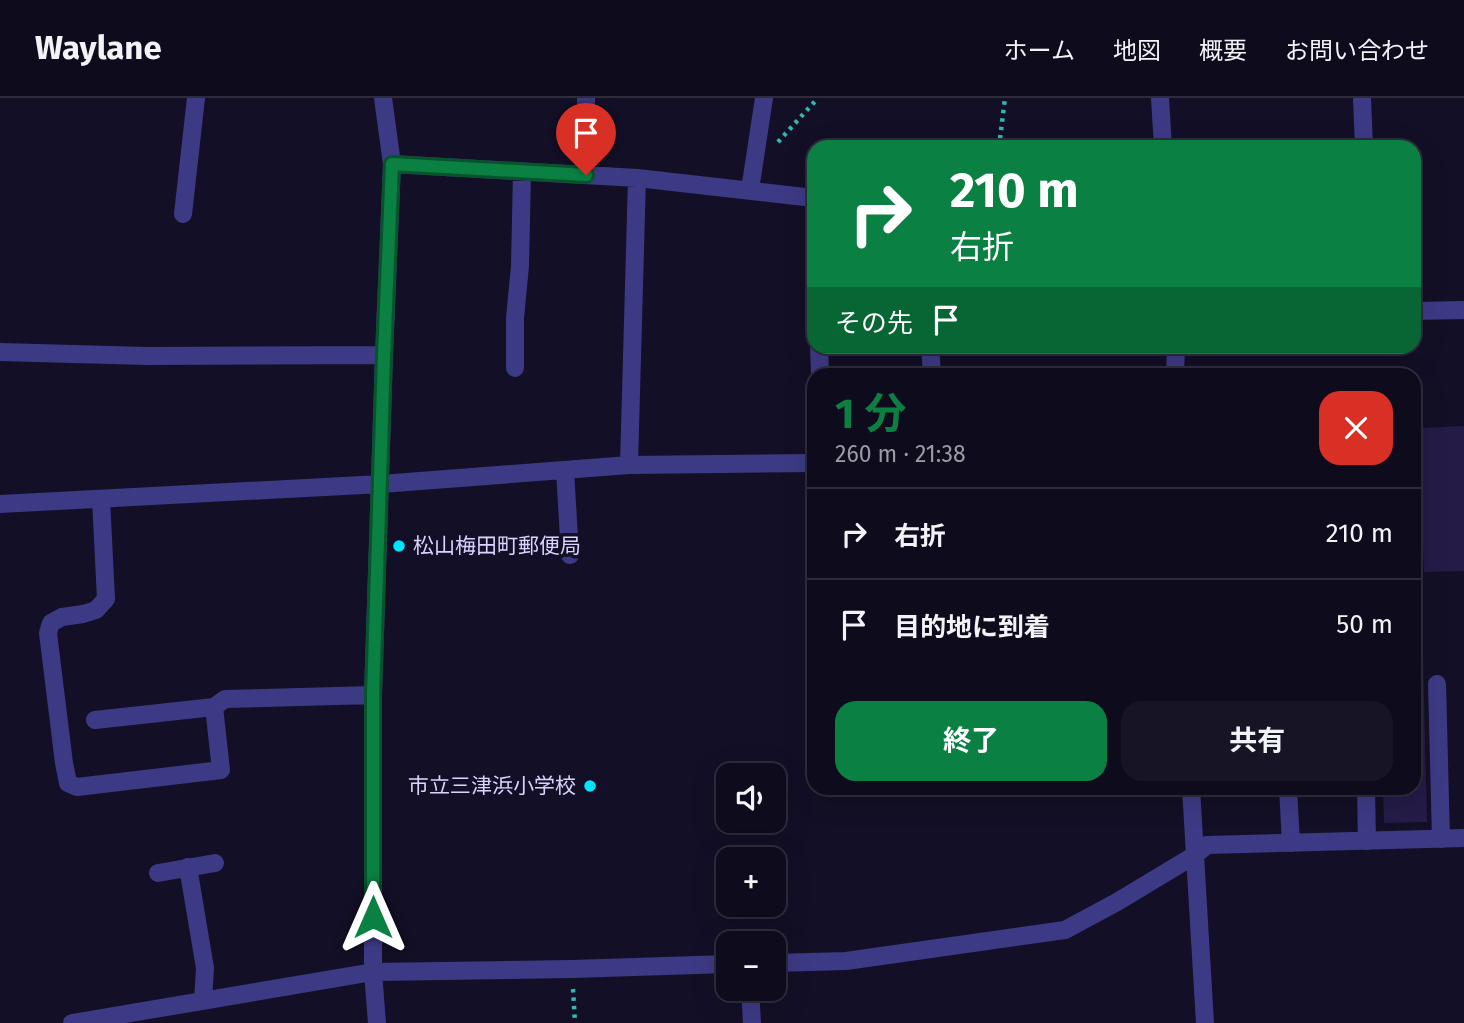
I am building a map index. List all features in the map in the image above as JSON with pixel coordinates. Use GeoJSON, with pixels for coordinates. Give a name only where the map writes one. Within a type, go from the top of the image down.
{"type":"FeatureCollection","features":[{"type":"Feature","properties":{"kind":"street"},"geometry":{"type":"LineString","coordinates":[[183,214],[196,98]]}},
{"type":"Feature","properties":{"kind":"street"},"geometry":{"type":"LineString","coordinates":[[377,1023],[373,972],[373,695],[392,164],[383,98]]}},
{"type":"Feature","properties":{"kind":"street"},"geometry":{"type":"LineString","coordinates":[[586,98],[586,175]]}},
{"type":"Feature","properties":{"kind":"street"},"geometry":{"type":"LineString","coordinates":[[750,190],[764,98]]}},
{"type":"Feature","properties":{"kind":"street"},"geometry":{"type":"LineString","coordinates":[[1160,98],[1163,140]]}},
{"type":"Feature","properties":{"kind":"street"},"geometry":{"type":"LineString","coordinates":[[1362,98],[1364,140]]}},
{"type":"Feature","properties":{"kind":"street"},"geometry":{"type":"LineString","coordinates":[[392,164],[638,178],[807,197]]}},
{"type":"Feature","properties":{"kind":"street"},"geometry":{"type":"LineString","coordinates":[[515,368],[522,172]]}},
{"type":"Feature","properties":{"kind":"street"},"geometry":{"type":"LineString","coordinates":[[629,465],[638,178]]}},
{"type":"Feature","properties":{"kind":"street"},"geometry":{"type":"LineString","coordinates":[[1421,312],[1464,310]]}},
{"type":"Feature","properties":{"kind":"street"},"geometry":{"type":"LineString","coordinates":[[0,352],[147,356],[384,355]]}},
{"type":"Feature","properties":{"kind":"street"},"geometry":{"type":"LineString","coordinates":[[0,505],[381,484],[629,465],[807,463]]}},
{"type":"Feature","properties":{"kind":"street"},"geometry":{"type":"LineString","coordinates":[[565,470],[570,555]]}},
{"type":"Feature","properties":{"kind":"street"},"geometry":{"type":"LineString","coordinates":[[102,499],[106,599],[96,610],[62,617],[51,623],[48,633],[68,783],[77,787],[221,770],[214,707]]}},
{"type":"Feature","properties":{"kind":"street"},"geometry":{"type":"LineString","coordinates":[[1437,684],[1441,839]]}},
{"type":"Feature","properties":{"kind":"street"},"geometry":{"type":"LineString","coordinates":[[95,720],[214,707],[225,699],[373,695]]}},
{"type":"Feature","properties":{"kind":"street"},"geometry":{"type":"LineString","coordinates":[[1191,795],[1205,1023]]}},
{"type":"Feature","properties":{"kind":"street"},"geometry":{"type":"LineString","coordinates":[[1289,795],[1291,843]]}},
{"type":"Feature","properties":{"kind":"street"},"geometry":{"type":"LineString","coordinates":[[1366,795],[1367,841]]}},
{"type":"Feature","properties":{"kind":"street"},"geometry":{"type":"LineString","coordinates":[[786,963],[846,961],[1065,930],[1117,902],[1207,845],[1464,838]]}},
{"type":"Feature","properties":{"kind":"street"},"geometry":{"type":"LineString","coordinates":[[158,873],[215,863]]}},
{"type":"Feature","properties":{"kind":"street"},"geometry":{"type":"LineString","coordinates":[[188,867],[205,968],[203,1001]]}},
{"type":"Feature","properties":{"kind":"street"},"geometry":{"type":"LineString","coordinates":[[72,1023],[373,972],[716,964]]}},
{"type":"Feature","properties":{"kind":"street"},"geometry":{"type":"LineString","coordinates":[[751,1001],[752,1023]]}},
{"type":"Feature","properties":{"kind":"path"},"geometry":{"type":"LineString","coordinates":[[754,169],[818,98]]}},
{"type":"Feature","properties":{"kind":"path"},"geometry":{"type":"LineString","coordinates":[[1000,140],[1005,98]]}},
{"type":"Feature","properties":{"kind":"path"},"geometry":{"type":"LineString","coordinates":[[572,969],[575,1023]]}},
{"type":"Feature","properties":{"kind":"building"},"geometry":{"type":"Polygon","coordinates":[[[1464,426],[1464,571],[1424,572],[1421,428],[1464,426]]]}},
{"type":"Feature","properties":{"kind":"building"},"geometry":{"type":"Polygon","coordinates":[[[1422,614],[1427,822],[1384,823],[1383,795],[1421,795],[1422,614]]]}},
{"type":"Feature","properties":{"kind":"place","name":"松山梅田町郵便局"},"geometry":{"type":"Point","coordinates":[399,546]}},
{"type":"Feature","properties":{"kind":"place","name":"市立三津浜小学校"},"geometry":{"type":"Point","coordinates":[590,786]}},
{"type":"Feature","properties":{"kind":"route"},"geometry":{"type":"LineString","coordinates":[[373,917],[373,695],[392,164],[586,175]]}}]}
